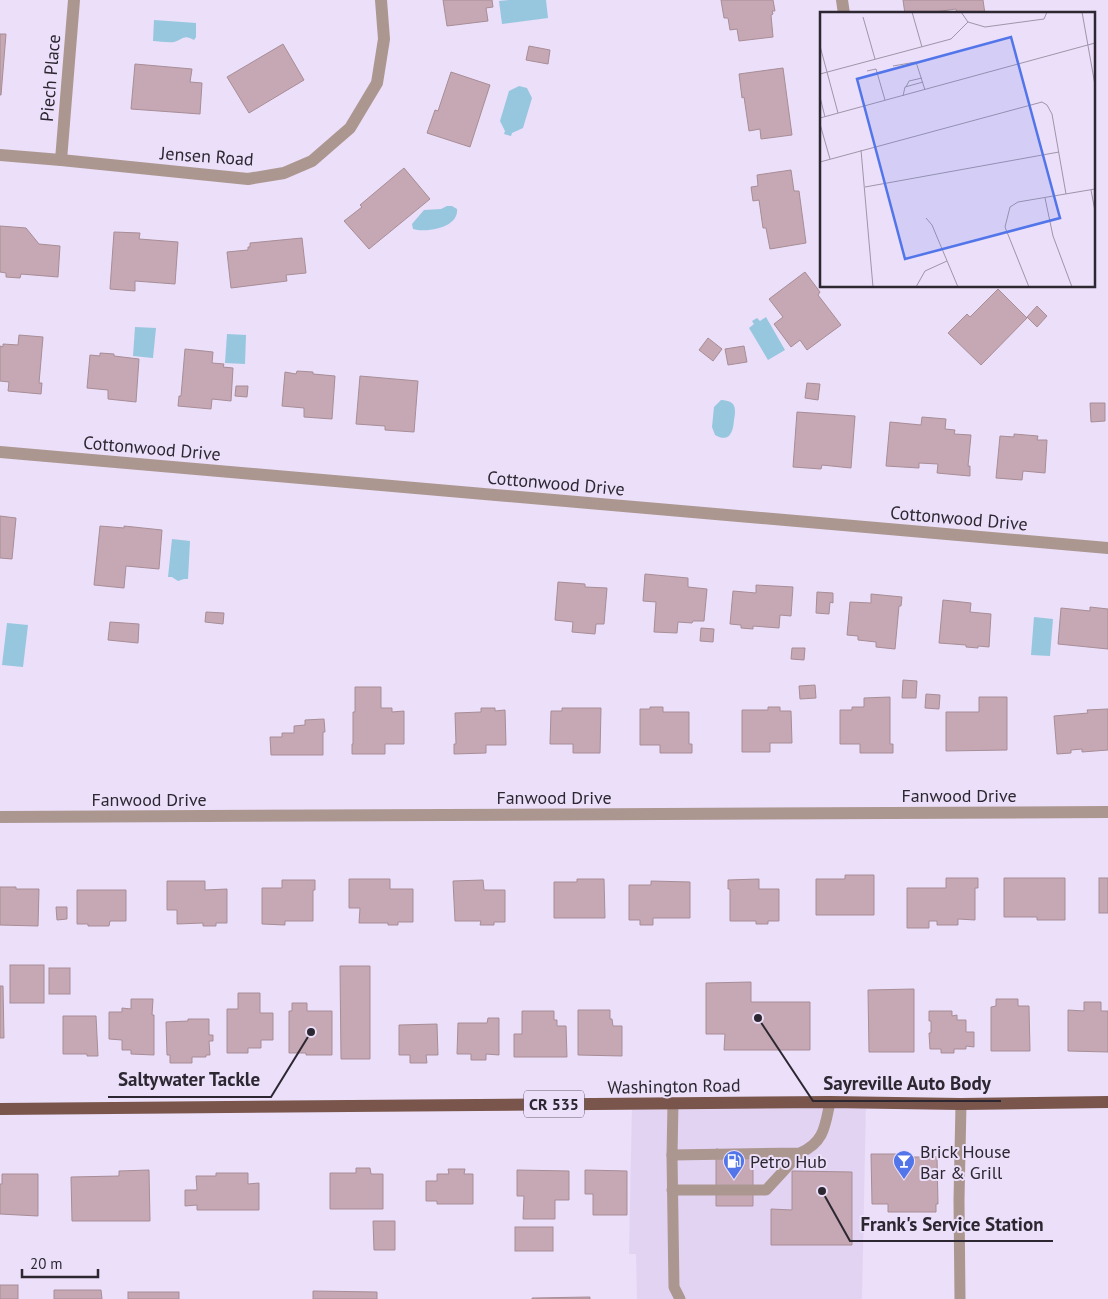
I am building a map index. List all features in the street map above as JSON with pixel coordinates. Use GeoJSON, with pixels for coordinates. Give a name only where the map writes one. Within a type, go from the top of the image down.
{"type":"FeatureCollection","features":[{"type":"Feature","properties":{"kind":"main road","name":"Washington Road"},"geometry":{"type":"LineString","coordinates":[[0,1109],[830,1102],[961,1104],[1108,1102]]}},
{"type":"Feature","properties":{"kind":"street","name":"Piech Place"},"geometry":{"type":"LineString","coordinates":[[61,160],[74,0]]}},
{"type":"Feature","properties":{"kind":"street","name":"Jensen Road"},"geometry":{"type":"LineString","coordinates":[[0,155],[248,180],[284,173],[312,162],[350,128],[377,83],[384,39],[381,0]]}},
{"type":"Feature","properties":{"kind":"street","name":"Cottonwood Drive"},"geometry":{"type":"LineString","coordinates":[[0,452],[1108,548]]}},
{"type":"Feature","properties":{"kind":"street","name":"Fanwood Drive"},"geometry":{"type":"LineString","coordinates":[[0,818],[1108,812]]}},
{"type":"Feature","properties":{"kind":"lane"},"geometry":{"type":"LineString","coordinates":[[672,1155],[800,1153],[809,1149],[821,1136],[830,1102]]}},
{"type":"Feature","properties":{"kind":"lane"},"geometry":{"type":"LineString","coordinates":[[673,1103],[674,1287],[680,1299]]}},
{"type":"Feature","properties":{"kind":"lane"},"geometry":{"type":"LineString","coordinates":[[960,1299],[959,1200],[961,1104]]}},
{"type":"Feature","properties":{"kind":"lane"},"geometry":{"type":"LineString","coordinates":[[672,1190],[766,1190],[800,1153]]}},
{"type":"Feature","properties":{"kind":"shaded area"},"geometry":{"type":"Polygon","coordinates":[[[866,1103],[862,1299],[637,1299],[636,1254],[629,1254],[632,1104],[866,1103]]]}},
{"type":"Feature","properties":{"kind":"water"},"geometry":{"type":"Polygon","coordinates":[[[546,0],[548,18],[502,24],[499,1],[546,0]]]}},
{"type":"Feature","properties":{"kind":"water"},"geometry":{"type":"Polygon","coordinates":[[[154,20],[196,23],[196,37],[194,40],[186,37],[174,42],[153,41],[154,20]]]}},
{"type":"Feature","properties":{"kind":"water"},"geometry":{"type":"Polygon","coordinates":[[[519,86],[527,88],[532,98],[523,128],[512,133],[511,136],[504,134],[505,131],[500,121],[509,91],[519,86]]]}},
{"type":"Feature","properties":{"kind":"water"},"geometry":{"type":"Polygon","coordinates":[[[447,206],[457,209],[453,221],[441,228],[413,229],[412,224],[424,210],[441,209],[447,206]]]}},
{"type":"Feature","properties":{"kind":"water"},"geometry":{"type":"Polygon","coordinates":[[[766,317],[785,350],[768,360],[749,328],[754,324],[752,321],[757,318],[760,321],[766,317]]]}},
{"type":"Feature","properties":{"kind":"water"},"geometry":{"type":"Polygon","coordinates":[[[135,327],[156,328],[153,358],[133,356],[135,327]]]}},
{"type":"Feature","properties":{"kind":"water"},"geometry":{"type":"Polygon","coordinates":[[[227,334],[246,335],[245,364],[225,363],[227,334]]]}},
{"type":"Feature","properties":{"kind":"water"},"geometry":{"type":"Polygon","coordinates":[[[721,400],[732,403],[735,410],[731,433],[724,438],[715,435],[712,427],[714,407],[721,400]]]}},
{"type":"Feature","properties":{"kind":"water"},"geometry":{"type":"Polygon","coordinates":[[[172,539],[190,541],[188,579],[178,581],[168,577],[172,539]]]}},
{"type":"Feature","properties":{"kind":"water"},"geometry":{"type":"Polygon","coordinates":[[[1034,617],[1053,619],[1050,656],[1031,655],[1034,617]]]}},
{"type":"Feature","properties":{"kind":"water"},"geometry":{"type":"Polygon","coordinates":[[[7,623],[28,625],[23,667],[2,665],[7,623]]]}},
{"type":"Feature","properties":{"kind":"building"},"geometry":{"type":"Polygon","coordinates":[[[443,0],[492,0],[493,7],[486,8],[488,21],[447,26],[443,0]]]}},
{"type":"Feature","properties":{"kind":"building"},"geometry":{"type":"Polygon","coordinates":[[[721,0],[773,0],[775,11],[772,11],[773,14],[771,15],[773,37],[739,41],[737,29],[730,30],[728,18],[724,18],[721,0]]]}},
{"type":"Feature","properties":{"kind":"building"},"geometry":{"type":"Polygon","coordinates":[[[903,0],[983,0],[985,12],[957,12],[956,9],[934,12],[905,12],[903,0]]]}},
{"type":"Feature","properties":{"kind":"building"},"geometry":{"type":"Polygon","coordinates":[[[0,34],[6,34],[1,95],[0,95],[0,34]]]}},
{"type":"Feature","properties":{"kind":"building"},"geometry":{"type":"Polygon","coordinates":[[[283,44],[304,80],[249,113],[227,77],[283,44]]]}},
{"type":"Feature","properties":{"kind":"building"},"geometry":{"type":"Polygon","coordinates":[[[529,46],[550,50],[548,64],[526,60],[529,46]]]}},
{"type":"Feature","properties":{"kind":"building"},"geometry":{"type":"Polygon","coordinates":[[[135,64],[192,69],[190,82],[202,83],[200,114],[131,109],[135,64]]]}},
{"type":"Feature","properties":{"kind":"building"},"geometry":{"type":"Polygon","coordinates":[[[783,68],[792,135],[761,139],[760,129],[749,131],[739,74],[783,68]]]}},
{"type":"Feature","properties":{"kind":"building"},"geometry":{"type":"Polygon","coordinates":[[[451,72],[490,85],[470,147],[427,133],[435,110],[438,111],[451,72]]]}},
{"type":"Feature","properties":{"kind":"building"},"geometry":{"type":"Polygon","coordinates":[[[404,168],[430,199],[369,249],[344,221],[404,168]]]}},
{"type":"Feature","properties":{"kind":"building"},"geometry":{"type":"Polygon","coordinates":[[[791,170],[794,191],[799,191],[806,243],[770,249],[766,228],[763,228],[759,200],[753,201],[751,187],[758,186],[757,175],[791,170]]]}},
{"type":"Feature","properties":{"kind":"building"},"geometry":{"type":"Polygon","coordinates":[[[0,226],[26,228],[39,244],[60,246],[58,277],[21,274],[20,278],[6,277],[6,273],[0,272],[0,226]]]}},
{"type":"Feature","properties":{"kind":"building"},"geometry":{"type":"Polygon","coordinates":[[[114,232],[140,233],[139,239],[178,242],[175,284],[135,281],[135,291],[110,289],[114,232]]]}},
{"type":"Feature","properties":{"kind":"building"},"geometry":{"type":"Polygon","coordinates":[[[302,238],[306,273],[286,275],[287,281],[231,288],[227,252],[248,250],[250,243],[302,238]]]}},
{"type":"Feature","properties":{"kind":"building"},"geometry":{"type":"Polygon","coordinates":[[[805,272],[820,292],[818,295],[841,325],[807,350],[800,340],[791,347],[774,324],[783,317],[769,299],[805,272]]]}},
{"type":"Feature","properties":{"kind":"building"},"geometry":{"type":"Polygon","coordinates":[[[998,289],[1027,318],[981,365],[948,333],[967,314],[970,317],[998,289]]]}},
{"type":"Feature","properties":{"kind":"building"},"geometry":{"type":"Polygon","coordinates":[[[1037,306],[1047,316],[1037,327],[1027,317],[1037,306]]]}},
{"type":"Feature","properties":{"kind":"building"},"geometry":{"type":"Polygon","coordinates":[[[19,335],[43,337],[39,383],[42,383],[41,394],[8,391],[9,382],[0,381],[0,346],[3,347],[3,344],[18,345],[19,335]]]}},
{"type":"Feature","properties":{"kind":"building"},"geometry":{"type":"Polygon","coordinates":[[[708,338],[722,349],[713,361],[699,350],[708,338]]]}},
{"type":"Feature","properties":{"kind":"building"},"geometry":{"type":"Polygon","coordinates":[[[744,346],[747,362],[728,365],[725,349],[744,346]]]}},
{"type":"Feature","properties":{"kind":"building"},"geometry":{"type":"Polygon","coordinates":[[[185,349],[213,352],[212,363],[224,364],[223,367],[233,368],[231,401],[212,399],[211,409],[178,406],[179,396],[181,396],[185,349]]]}},
{"type":"Feature","properties":{"kind":"building"},"geometry":{"type":"Polygon","coordinates":[[[100,353],[139,359],[136,402],[108,399],[108,390],[87,388],[90,355],[100,356],[100,353]]]}},
{"type":"Feature","properties":{"kind":"building"},"geometry":{"type":"Polygon","coordinates":[[[297,371],[335,376],[332,419],[304,417],[304,408],[282,406],[285,372],[296,374],[297,371]]]}},
{"type":"Feature","properties":{"kind":"building"},"geometry":{"type":"Polygon","coordinates":[[[360,376],[418,381],[414,432],[385,430],[385,426],[356,424],[360,376]]]}},
{"type":"Feature","properties":{"kind":"building"},"geometry":{"type":"Polygon","coordinates":[[[807,383],[820,384],[818,400],[805,398],[807,383]]]}},
{"type":"Feature","properties":{"kind":"building"},"geometry":{"type":"Polygon","coordinates":[[[236,386],[248,386],[247,397],[235,396],[236,386]]]}},
{"type":"Feature","properties":{"kind":"building"},"geometry":{"type":"Polygon","coordinates":[[[1090,403],[1105,403],[1105,421],[1091,422],[1090,403]]]}},
{"type":"Feature","properties":{"kind":"building"},"geometry":{"type":"Polygon","coordinates":[[[797,412],[855,416],[851,468],[822,465],[821,469],[793,467],[797,412]]]}},
{"type":"Feature","properties":{"kind":"building"},"geometry":{"type":"Polygon","coordinates":[[[922,417],[946,419],[945,429],[955,430],[954,434],[971,435],[968,466],[970,466],[970,476],[937,473],[938,464],[919,463],[919,468],[886,466],[890,422],[921,425],[922,417]]]}},
{"type":"Feature","properties":{"kind":"building"},"geometry":{"type":"Polygon","coordinates":[[[1014,434],[1038,436],[1037,440],[1047,440],[1045,473],[1023,471],[1022,480],[996,478],[1000,436],[1014,437],[1014,434]]]}},
{"type":"Feature","properties":{"kind":"building"},"geometry":{"type":"Polygon","coordinates":[[[0,516],[16,518],[12,559],[0,558],[0,516]]]}},
{"type":"Feature","properties":{"kind":"building"},"geometry":{"type":"Polygon","coordinates":[[[100,526],[124,528],[124,526],[162,530],[159,569],[126,566],[124,588],[94,585],[100,526]]]}},
{"type":"Feature","properties":{"kind":"building"},"geometry":{"type":"Polygon","coordinates":[[[645,574],[688,578],[688,587],[707,589],[704,621],[693,621],[692,623],[678,622],[677,633],[654,632],[656,602],[643,601],[645,574]]]}},
{"type":"Feature","properties":{"kind":"building"},"geometry":{"type":"Polygon","coordinates":[[[558,582],[585,584],[585,587],[607,588],[604,624],[596,624],[595,634],[572,632],[573,622],[555,620],[558,582]]]}},
{"type":"Feature","properties":{"kind":"building"},"geometry":{"type":"Polygon","coordinates":[[[756,585],[793,587],[791,616],[780,615],[779,628],[753,626],[753,629],[741,628],[741,625],[730,624],[733,591],[756,593],[756,585]]]}},
{"type":"Feature","properties":{"kind":"building"},"geometry":{"type":"Polygon","coordinates":[[[817,592],[833,593],[833,603],[830,602],[829,614],[816,613],[817,592]]]}},
{"type":"Feature","properties":{"kind":"building"},"geometry":{"type":"Polygon","coordinates":[[[871,594],[902,597],[901,606],[899,606],[895,649],[876,647],[876,642],[858,640],[858,636],[847,635],[850,602],[871,603],[871,594]]]}},
{"type":"Feature","properties":{"kind":"building"},"geometry":{"type":"Polygon","coordinates":[[[943,600],[971,603],[970,612],[991,614],[989,647],[978,646],[978,648],[939,643],[943,600]]]}},
{"type":"Feature","properties":{"kind":"building"},"geometry":{"type":"Polygon","coordinates":[[[1090,607],[1108,609],[1108,649],[1058,644],[1061,608],[1090,611],[1090,607]]]}},
{"type":"Feature","properties":{"kind":"building"},"geometry":{"type":"Polygon","coordinates":[[[206,612],[224,613],[223,624],[205,622],[206,612]]]}},
{"type":"Feature","properties":{"kind":"building"},"geometry":{"type":"Polygon","coordinates":[[[110,622],[139,624],[138,643],[108,640],[110,622]]]}},
{"type":"Feature","properties":{"kind":"building"},"geometry":{"type":"Polygon","coordinates":[[[701,628],[714,629],[713,642],[700,641],[701,628]]]}},
{"type":"Feature","properties":{"kind":"building"},"geometry":{"type":"Polygon","coordinates":[[[792,648],[805,648],[804,660],[791,659],[792,648]]]}},
{"type":"Feature","properties":{"kind":"building"},"geometry":{"type":"Polygon","coordinates":[[[903,680],[917,681],[916,698],[902,698],[903,680]]]}},
{"type":"Feature","properties":{"kind":"building"},"geometry":{"type":"Polygon","coordinates":[[[815,685],[816,698],[800,699],[799,686],[815,685]]]}},
{"type":"Feature","properties":{"kind":"building"},"geometry":{"type":"Polygon","coordinates":[[[355,687],[381,687],[381,708],[392,708],[392,712],[404,711],[404,744],[385,744],[385,754],[352,754],[355,687]]]}},
{"type":"Feature","properties":{"kind":"building"},"geometry":{"type":"Polygon","coordinates":[[[926,694],[940,695],[939,709],[925,708],[926,694]]]}},
{"type":"Feature","properties":{"kind":"building"},"geometry":{"type":"Polygon","coordinates":[[[890,697],[890,744],[893,744],[893,753],[860,753],[860,744],[840,744],[840,710],[864,707],[864,698],[890,697]]]}},
{"type":"Feature","properties":{"kind":"building"},"geometry":{"type":"Polygon","coordinates":[[[979,697],[1007,697],[1007,750],[946,751],[946,712],[979,712],[979,697]]]}},
{"type":"Feature","properties":{"kind":"building"},"geometry":{"type":"Polygon","coordinates":[[[650,707],[663,707],[663,712],[689,712],[689,744],[692,744],[692,753],[660,753],[660,745],[640,745],[640,709],[650,709],[650,707]]]}},
{"type":"Feature","properties":{"kind":"building"},"geometry":{"type":"Polygon","coordinates":[[[768,707],[780,707],[780,711],[791,711],[792,743],[770,743],[770,752],[742,752],[742,710],[768,710],[768,707]]]}},
{"type":"Feature","properties":{"kind":"building"},"geometry":{"type":"Polygon","coordinates":[[[481,708],[495,708],[495,711],[505,710],[506,745],[486,745],[486,753],[454,754],[454,744],[456,744],[455,713],[481,712],[481,708]]]}},
{"type":"Feature","properties":{"kind":"building"},"geometry":{"type":"Polygon","coordinates":[[[562,708],[601,708],[600,753],[573,753],[573,744],[550,744],[551,711],[562,711],[562,708]]]}},
{"type":"Feature","properties":{"kind":"building"},"geometry":{"type":"Polygon","coordinates":[[[1108,709],[1108,750],[1082,752],[1082,749],[1071,750],[1071,753],[1057,754],[1054,716],[1088,713],[1087,710],[1108,709]]]}},
{"type":"Feature","properties":{"kind":"building"},"geometry":{"type":"Polygon","coordinates":[[[324,719],[323,755],[271,755],[270,737],[282,737],[282,733],[294,733],[294,726],[305,725],[305,720],[324,719]]]}},
{"type":"Feature","properties":{"kind":"building"},"geometry":{"type":"Polygon","coordinates":[[[845,875],[874,875],[874,915],[816,915],[816,879],[845,879],[845,875]]]}},
{"type":"Feature","properties":{"kind":"building"},"geometry":{"type":"Polygon","coordinates":[[[946,878],[978,878],[978,888],[975,888],[975,920],[958,919],[958,925],[937,925],[937,921],[929,921],[929,928],[907,928],[907,888],[946,888],[946,878]]]}},
{"type":"Feature","properties":{"kind":"building"},"geometry":{"type":"Polygon","coordinates":[[[1004,878],[1065,878],[1065,920],[1037,920],[1037,917],[1004,917],[1004,878]]]}},
{"type":"Feature","properties":{"kind":"building"},"geometry":{"type":"Polygon","coordinates":[[[1099,878],[1108,878],[1108,913],[1099,913],[1099,878]]]}},
{"type":"Feature","properties":{"kind":"building"},"geometry":{"type":"Polygon","coordinates":[[[349,879],[390,879],[390,889],[413,889],[413,922],[398,922],[398,925],[359,923],[360,908],[349,908],[349,879]]]}},
{"type":"Feature","properties":{"kind":"building"},"geometry":{"type":"Polygon","coordinates":[[[577,879],[604,879],[605,918],[554,918],[554,882],[577,882],[577,879]]]}},
{"type":"Feature","properties":{"kind":"building"},"geometry":{"type":"Polygon","coordinates":[[[759,879],[759,889],[779,889],[779,921],[768,921],[768,924],[756,924],[756,921],[730,921],[730,889],[728,889],[728,880],[759,879]]]}},
{"type":"Feature","properties":{"kind":"building"},"geometry":{"type":"Polygon","coordinates":[[[282,880],[315,880],[315,890],[313,890],[313,921],[285,921],[285,925],[262,924],[262,888],[282,888],[282,880]]]}},
{"type":"Feature","properties":{"kind":"building"},"geometry":{"type":"Polygon","coordinates":[[[483,880],[484,890],[505,890],[505,922],[494,922],[494,925],[480,925],[481,921],[455,921],[453,881],[483,880]]]}},
{"type":"Feature","properties":{"kind":"building"},"geometry":{"type":"Polygon","coordinates":[[[167,881],[205,881],[205,890],[227,889],[227,923],[216,923],[216,926],[203,926],[203,923],[177,924],[177,910],[167,910],[167,881]]]}},
{"type":"Feature","properties":{"kind":"building"},"geometry":{"type":"Polygon","coordinates":[[[651,881],[690,882],[690,918],[653,918],[653,925],[640,925],[640,920],[629,920],[629,885],[651,885],[651,881]]]}},
{"type":"Feature","properties":{"kind":"building"},"geometry":{"type":"Polygon","coordinates":[[[0,887],[39,889],[38,926],[0,925],[0,887]]]}},
{"type":"Feature","properties":{"kind":"building"},"geometry":{"type":"Polygon","coordinates":[[[77,890],[126,890],[126,921],[110,921],[109,926],[77,924],[77,890]]]}},
{"type":"Feature","properties":{"kind":"building"},"geometry":{"type":"Polygon","coordinates":[[[56,907],[67,907],[67,919],[57,920],[56,907]]]}},
{"type":"Feature","properties":{"kind":"building"},"geometry":{"type":"Polygon","coordinates":[[[10,965],[44,965],[44,1003],[10,1003],[10,965]]]}},
{"type":"Feature","properties":{"kind":"building"},"geometry":{"type":"Polygon","coordinates":[[[340,966],[370,966],[370,1059],[341,1059],[340,966]]]}},
{"type":"Feature","properties":{"kind":"building"},"geometry":{"type":"Polygon","coordinates":[[[49,968],[70,968],[70,994],[49,994],[49,968]]]}},
{"type":"Feature","properties":{"kind":"building"},"geometry":{"type":"Polygon","coordinates":[[[751,982],[751,1002],[810,1002],[810,1050],[724,1050],[725,1034],[706,1034],[706,983],[751,982]]]}},
{"type":"Feature","properties":{"kind":"building"},"geometry":{"type":"Polygon","coordinates":[[[0,986],[3,986],[4,1038],[0,1038],[0,986]]]}},
{"type":"Feature","properties":{"kind":"building"},"geometry":{"type":"Polygon","coordinates":[[[914,989],[914,1052],[869,1052],[868,990],[914,989]]]}},
{"type":"Feature","properties":{"kind":"building"},"geometry":{"type":"Polygon","coordinates":[[[238,993],[260,993],[260,1013],[273,1013],[273,1040],[261,1040],[261,1048],[248,1048],[248,1053],[227,1053],[227,1009],[238,1009],[238,993]]]}},
{"type":"Feature","properties":{"kind":"building"},"geometry":{"type":"Polygon","coordinates":[[[131,999],[153,999],[154,1055],[131,1054],[131,1050],[122,1050],[122,1040],[109,1039],[109,1012],[122,1012],[122,1008],[131,1009],[131,999]]]}},
{"type":"Feature","properties":{"kind":"building"},"geometry":{"type":"Polygon","coordinates":[[[996,999],[1018,999],[1018,1006],[1029,1006],[1030,1051],[991,1051],[991,1007],[996,1006],[996,999]]]}},
{"type":"Feature","properties":{"kind":"building"},"geometry":{"type":"Polygon","coordinates":[[[1084,1002],[1101,1002],[1101,1011],[1108,1011],[1108,1052],[1068,1051],[1068,1010],[1084,1011],[1084,1002]]]}},
{"type":"Feature","properties":{"kind":"building"},"geometry":{"type":"Polygon","coordinates":[[[292,1003],[307,1003],[307,1011],[332,1011],[332,1055],[289,1053],[289,1011],[292,1011],[292,1003]]]}},
{"type":"Feature","properties":{"kind":"building"},"geometry":{"type":"Polygon","coordinates":[[[578,1010],[610,1010],[610,1019],[612,1019],[613,1026],[622,1026],[622,1056],[578,1055],[578,1010]]]}},
{"type":"Feature","properties":{"kind":"building"},"geometry":{"type":"Polygon","coordinates":[[[522,1011],[554,1011],[554,1020],[557,1020],[557,1026],[566,1026],[567,1057],[514,1057],[514,1034],[522,1034],[522,1011]]]}},
{"type":"Feature","properties":{"kind":"building"},"geometry":{"type":"Polygon","coordinates":[[[929,1011],[952,1011],[952,1016],[957,1015],[957,1020],[966,1020],[966,1032],[974,1032],[974,1047],[966,1046],[966,1049],[954,1049],[954,1053],[941,1053],[941,1049],[930,1049],[929,1033],[931,1033],[931,1021],[929,1021],[929,1011]]]}},
{"type":"Feature","properties":{"kind":"building"},"geometry":{"type":"Polygon","coordinates":[[[63,1016],[96,1016],[98,1056],[63,1054],[63,1016]]]}},
{"type":"Feature","properties":{"kind":"building"},"geometry":{"type":"Polygon","coordinates":[[[488,1018],[499,1018],[499,1055],[486,1054],[486,1060],[471,1060],[471,1054],[457,1054],[458,1023],[487,1023],[488,1018]]]}},
{"type":"Feature","properties":{"kind":"building"},"geometry":{"type":"Polygon","coordinates":[[[188,1019],[209,1019],[209,1035],[213,1035],[213,1041],[209,1041],[210,1055],[206,1055],[206,1057],[192,1057],[192,1063],[170,1063],[170,1055],[167,1055],[166,1022],[188,1021],[188,1019]]]}},
{"type":"Feature","properties":{"kind":"building"},"geometry":{"type":"Polygon","coordinates":[[[437,1024],[438,1055],[426,1055],[427,1063],[410,1063],[410,1055],[399,1055],[399,1025],[437,1024]]]}},
{"type":"Feature","properties":{"kind":"building","name":"Petro Hub"},"geometry":{"type":"Polygon","coordinates":[[[716,1149],[753,1154],[753,1206],[716,1206],[716,1149]]]}},
{"type":"Feature","properties":{"kind":"building","name":"Brick House Bar & Grill"},"geometry":{"type":"Polygon","coordinates":[[[871,1154],[903,1154],[903,1157],[937,1157],[938,1204],[936,1204],[936,1212],[888,1212],[888,1204],[872,1204],[871,1154]]]}},
{"type":"Feature","properties":{"kind":"building"},"geometry":{"type":"Polygon","coordinates":[[[356,1168],[370,1168],[371,1174],[383,1174],[383,1209],[330,1209],[330,1173],[356,1173],[356,1168]]]}},
{"type":"Feature","properties":{"kind":"building"},"geometry":{"type":"Polygon","coordinates":[[[448,1169],[465,1169],[464,1174],[473,1174],[473,1204],[437,1204],[437,1201],[426,1201],[426,1181],[437,1181],[437,1174],[449,1174],[448,1169]]]}},
{"type":"Feature","properties":{"kind":"building"},"geometry":{"type":"Polygon","coordinates":[[[149,1170],[150,1221],[72,1221],[71,1177],[119,1176],[119,1171],[149,1170]]]}},
{"type":"Feature","properties":{"kind":"building"},"geometry":{"type":"Polygon","coordinates":[[[517,1170],[569,1171],[569,1200],[555,1200],[555,1219],[523,1219],[524,1196],[517,1196],[517,1170]]]}},
{"type":"Feature","properties":{"kind":"building"},"geometry":{"type":"Polygon","coordinates":[[[585,1170],[627,1171],[627,1215],[593,1215],[593,1194],[585,1194],[585,1170]]]}},
{"type":"Feature","properties":{"kind":"building"},"geometry":{"type":"Polygon","coordinates":[[[792,1171],[852,1172],[852,1245],[771,1245],[771,1209],[792,1210],[792,1171]]]}},
{"type":"Feature","properties":{"kind":"building"},"geometry":{"type":"Polygon","coordinates":[[[216,1173],[248,1173],[248,1184],[259,1183],[259,1210],[197,1210],[197,1205],[185,1206],[185,1190],[197,1190],[196,1176],[216,1176],[216,1173]]]}},
{"type":"Feature","properties":{"kind":"building"},"geometry":{"type":"Polygon","coordinates":[[[2,1174],[38,1174],[38,1216],[0,1214],[2,1174]]]}},
{"type":"Feature","properties":{"kind":"building"},"geometry":{"type":"Polygon","coordinates":[[[373,1221],[395,1221],[395,1250],[374,1250],[373,1221]]]}},
{"type":"Feature","properties":{"kind":"building"},"geometry":{"type":"Polygon","coordinates":[[[515,1227],[553,1227],[553,1251],[515,1251],[515,1227]]]}},
{"type":"Feature","properties":{"kind":"building"},"geometry":{"type":"Polygon","coordinates":[[[0,1285],[18,1285],[18,1299],[0,1299],[0,1285]]]}},
{"type":"Feature","properties":{"kind":"building"},"geometry":{"type":"Polygon","coordinates":[[[54,1290],[101,1290],[102,1299],[54,1299],[54,1290]]]}},
{"type":"Feature","properties":{"kind":"building"},"geometry":{"type":"Polygon","coordinates":[[[313,1291],[377,1292],[377,1299],[313,1299],[313,1291]]]}},
{"type":"Feature","properties":{"kind":"building"},"geometry":{"type":"Polygon","coordinates":[[[128,1292],[179,1292],[179,1299],[128,1299],[128,1292]]]}},
{"type":"Feature","properties":{"kind":"building"},"geometry":{"type":"Polygon","coordinates":[[[590,1297],[590,1299],[532,1299],[532,1298],[590,1297]]]}},
{"type":"Feature","properties":{"kind":"place","name":"Sayreville Auto Body"},"geometry":{"type":"Point","coordinates":[758,1018]}},
{"type":"Feature","properties":{"kind":"place","name":"Saltywater Tackle"},"geometry":{"type":"Point","coordinates":[311,1032]}},
{"type":"Feature","properties":{"kind":"place","name":"Petro Hub"},"geometry":{"type":"Point","coordinates":[734,1180]}},
{"type":"Feature","properties":{"kind":"place","name":"Brick House Bar & Grill"},"geometry":{"type":"Point","coordinates":[904,1180]}},
{"type":"Feature","properties":{"kind":"place","name":"Frank's Service Station"},"geometry":{"type":"Point","coordinates":[822,1191]}}]}
